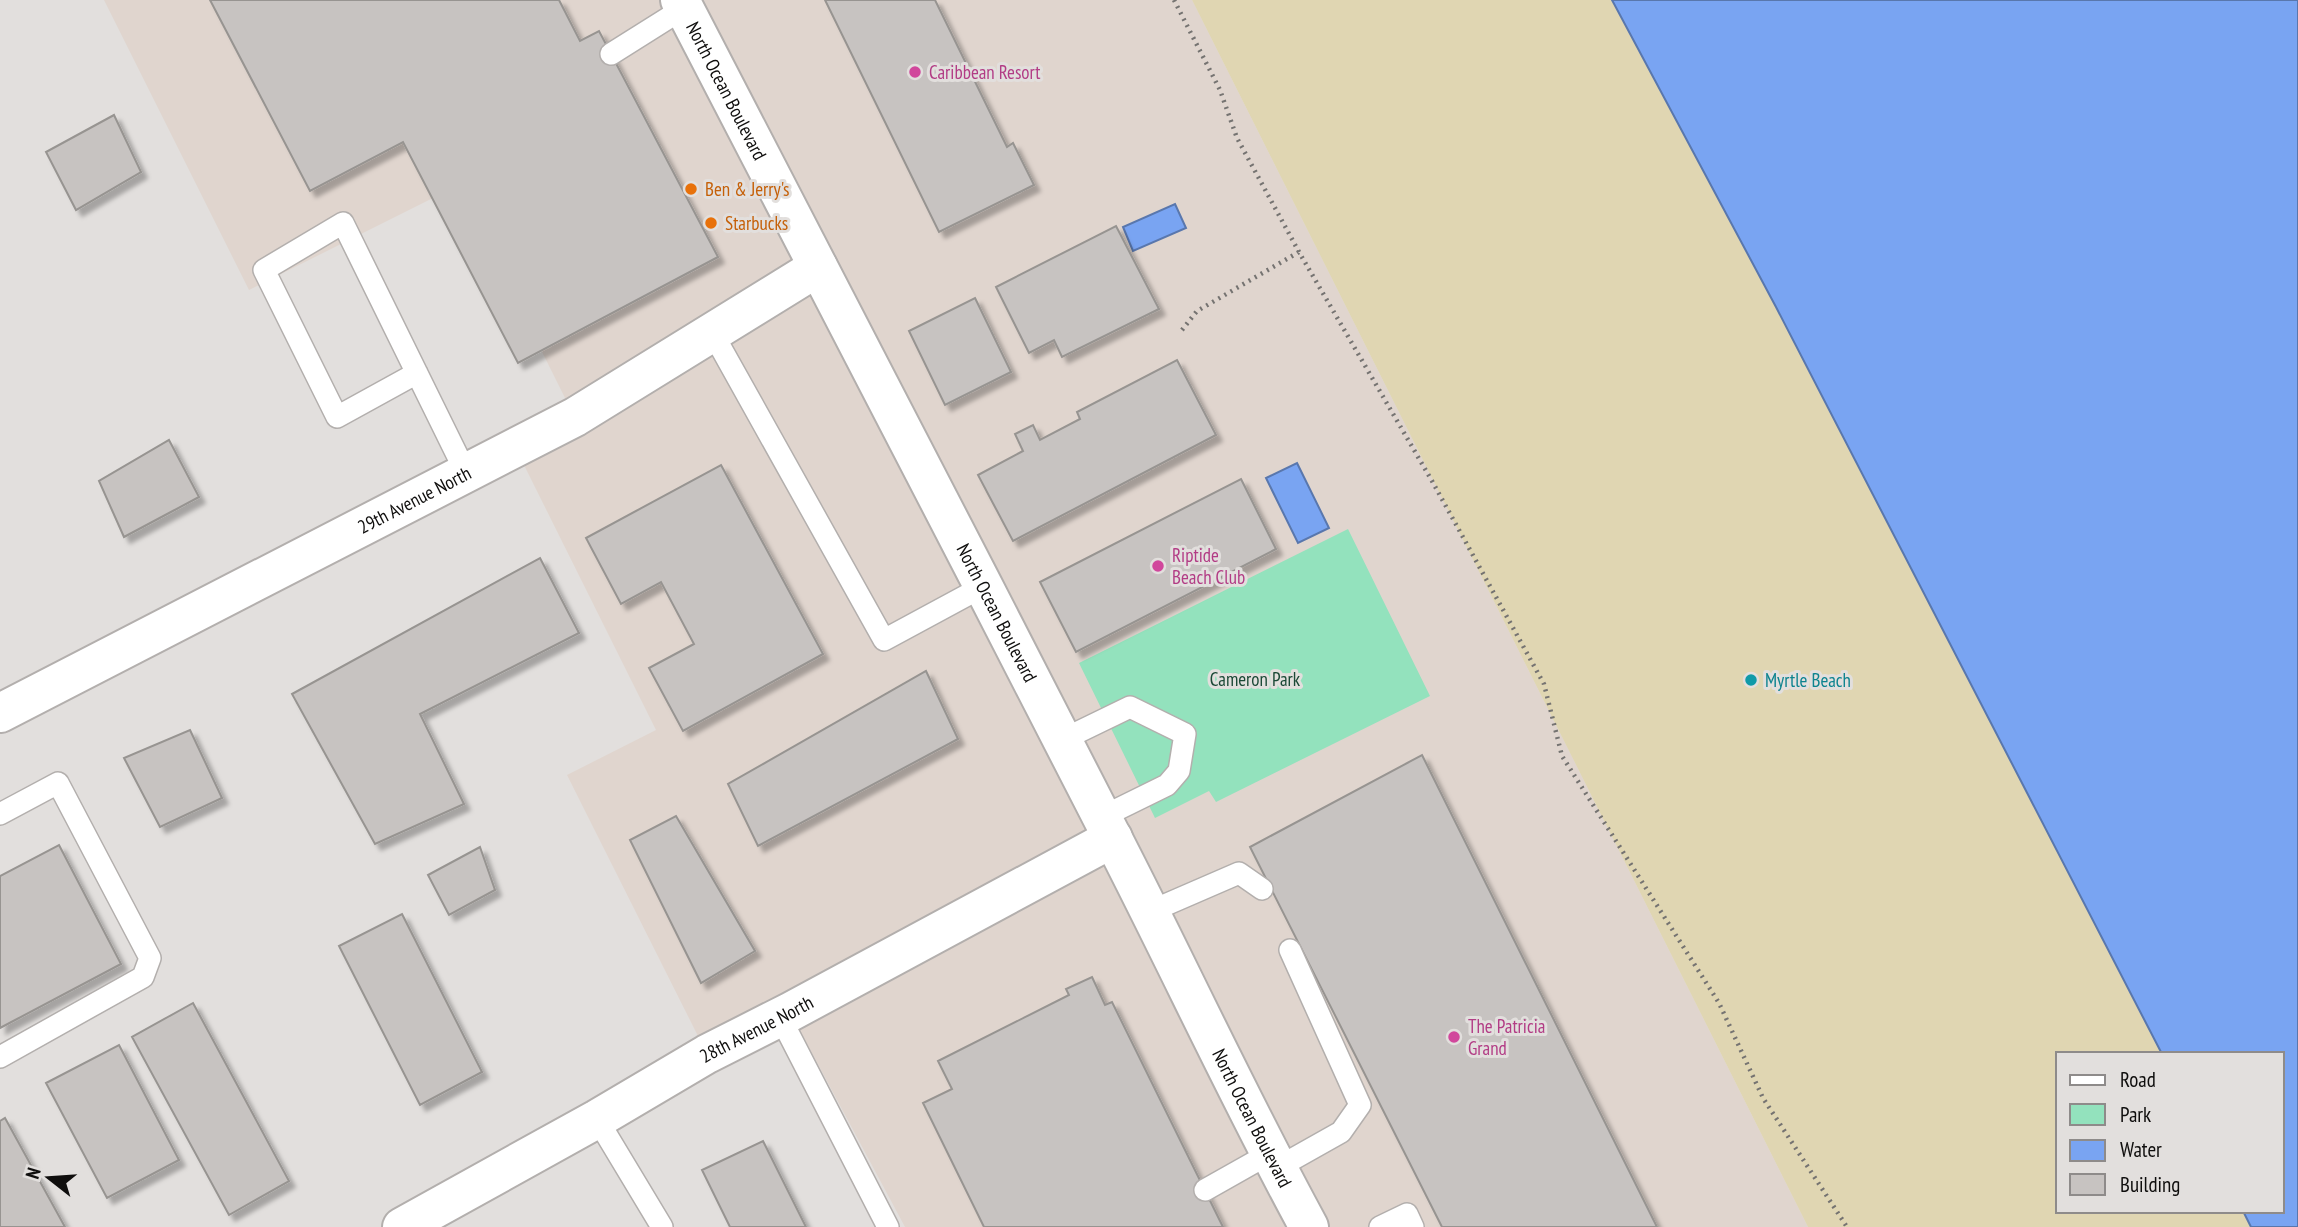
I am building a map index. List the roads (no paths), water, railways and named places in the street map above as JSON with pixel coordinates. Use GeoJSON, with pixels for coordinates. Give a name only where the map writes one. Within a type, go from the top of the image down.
{"type":"FeatureCollection","features":[{"type":"Feature","properties":{"kind":"main road","name":"North Ocean Boulevard"},"geometry":{"type":"LineString","coordinates":[[682,4],[984,586],[1187,984],[1273,1161],[1309,1227]]}},
{"type":"Feature","properties":{"kind":"main road","name":"29th Avenue North"},"geometry":{"type":"LineString","coordinates":[[0,713],[575,417],[818,267]]}},
{"type":"Feature","properties":{"kind":"main road","name":"28th Avenue North"},"geometry":{"type":"LineString","coordinates":[[402,1227],[597,1119],[707,1054],[780,1017],[1107,828]]}},
{"type":"Feature","properties":{"kind":"lane"},"geometry":{"type":"LineString","coordinates":[[611,54],[682,4]]}},
{"type":"Feature","properties":{"kind":"lane"},"geometry":{"type":"LineString","coordinates":[[417,373],[337,416],[264,270],[343,223],[466,472]]}},
{"type":"Feature","properties":{"kind":"lane"},"geometry":{"type":"LineString","coordinates":[[712,332],[884,640],[984,586]]}},
{"type":"Feature","properties":{"kind":"lane"},"geometry":{"type":"LineString","coordinates":[[1062,740],[1130,707],[1185,734],[1179,771],[1167,785],[1107,828]]}},
{"type":"Feature","properties":{"kind":"lane"},"geometry":{"type":"LineString","coordinates":[[0,814],[58,783],[150,958],[143,977],[0,1057]]}},
{"type":"Feature","properties":{"kind":"lane"},"geometry":{"type":"LineString","coordinates":[[1149,912],[1240,873],[1262,889]]}},
{"type":"Feature","properties":{"kind":"lane"},"geometry":{"type":"LineString","coordinates":[[1205,1190],[1341,1132],[1360,1105],[1290,950]]}},
{"type":"Feature","properties":{"kind":"lane"},"geometry":{"type":"LineString","coordinates":[[780,1017],[888,1227]]}},
{"type":"Feature","properties":{"kind":"lane"},"geometry":{"type":"LineString","coordinates":[[597,1119],[662,1227]]}},
{"type":"Feature","properties":{"kind":"lane"},"geometry":{"type":"LineString","coordinates":[[1380,1227],[1407,1214],[1413,1227]]}},
{"type":"Feature","properties":{"kind":"water"},"geometry":{"type":"Polygon","coordinates":[[[1612,0],[2298,0],[2298,1227],[2251,1227],[2244,1213],[2284,1213],[2284,1052],[2161,1052],[1776,307],[1612,0]]]}},
{"type":"Feature","properties":{"kind":"water"},"geometry":{"type":"Polygon","coordinates":[[[1175,204],[1186,228],[1133,251],[1123,227],[1175,204]]]}},
{"type":"Feature","properties":{"kind":"water"},"geometry":{"type":"Polygon","coordinates":[[[1297,463],[1329,528],[1298,543],[1266,478],[1297,463]]]}},
{"type":"Feature","properties":{"kind":"place","name":"Caribbean Resort"},"geometry":{"type":"Point","coordinates":[915,72]}},
{"type":"Feature","properties":{"kind":"place","name":"Ben & Jerry's"},"geometry":{"type":"Point","coordinates":[691,189]}},
{"type":"Feature","properties":{"kind":"place","name":"Starbucks"},"geometry":{"type":"Point","coordinates":[711,223]}},
{"type":"Feature","properties":{"kind":"place","name":"Riptide Beach Club"},"geometry":{"type":"Point","coordinates":[1158,566]}},
{"type":"Feature","properties":{"kind":"place","name":"Myrtle Beach"},"geometry":{"type":"Point","coordinates":[1751,680]}},
{"type":"Feature","properties":{"kind":"place","name":"The Patricia Grand"},"geometry":{"type":"Point","coordinates":[1454,1037]}},
{"type":"Feature","properties":{"kind":"park label","name":"Cameron Park"},"geometry":{"type":"Point","coordinates":[1255,679]}}]}
